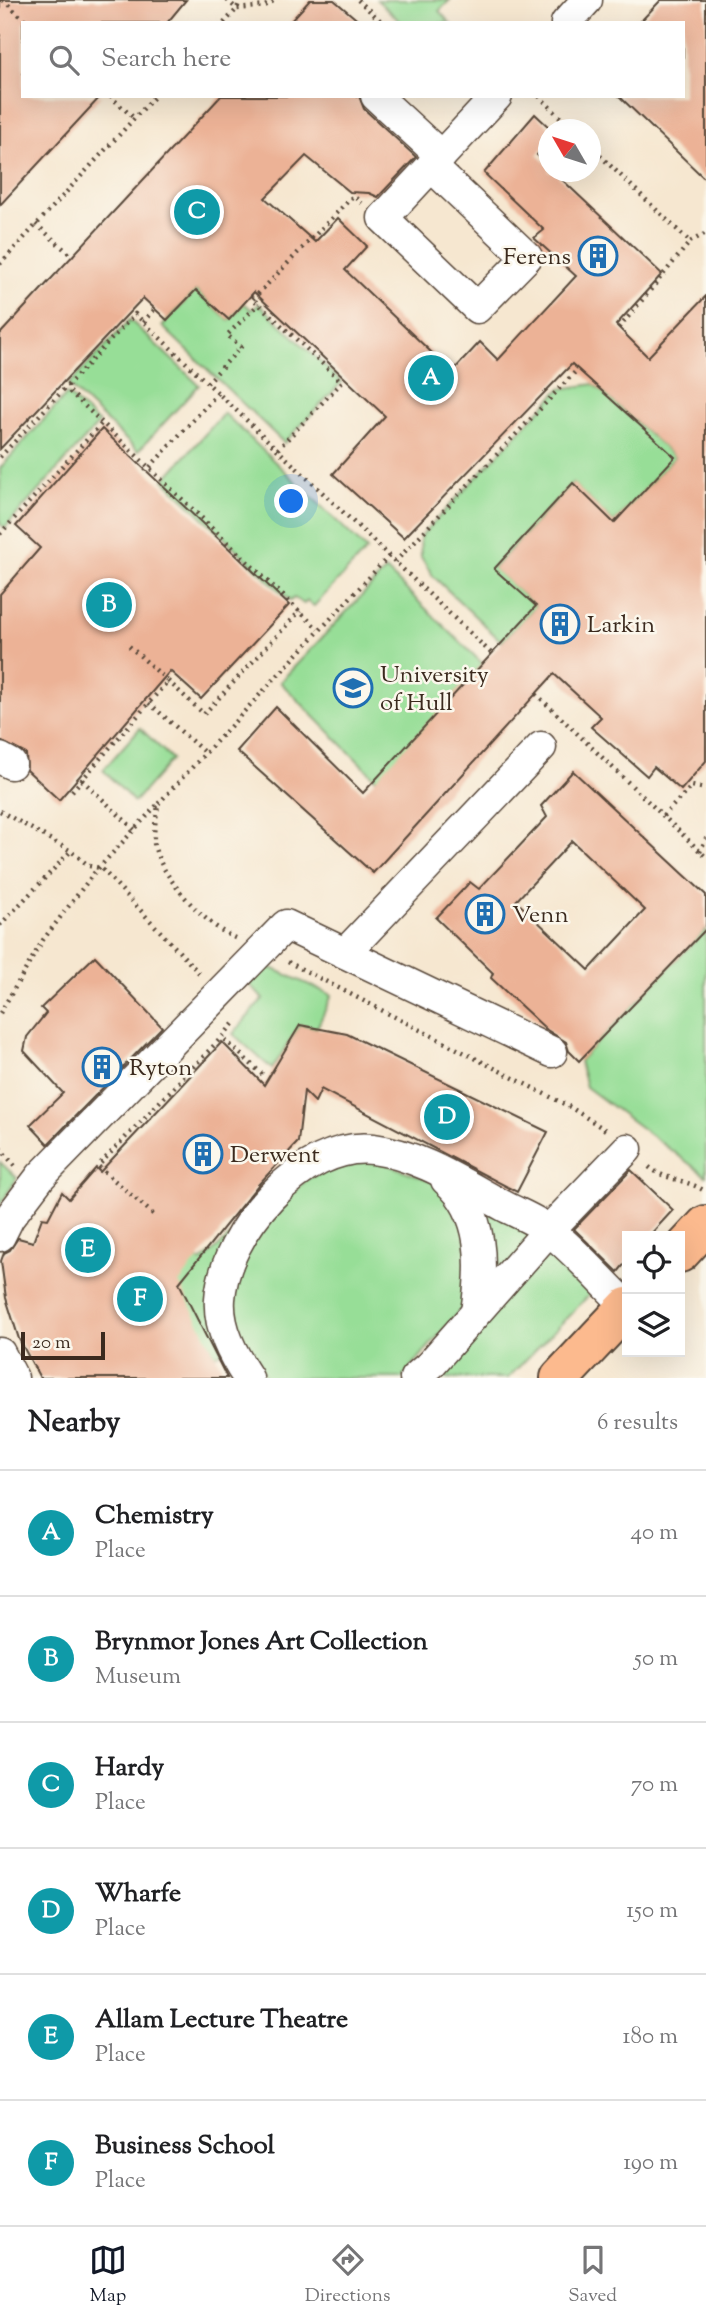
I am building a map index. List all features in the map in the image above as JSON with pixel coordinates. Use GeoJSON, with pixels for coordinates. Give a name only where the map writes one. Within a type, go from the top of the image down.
{"type":"FeatureCollection","features":[{"type":"Feature","properties":{"kind":"main road"},"geometry":{"type":"LineString","coordinates":[[685,1248],[706,1225]]}},
{"type":"Feature","properties":{"kind":"main road"},"geometry":{"type":"LineString","coordinates":[[560,1378],[622,1312]]}},
{"type":"Feature","properties":{"kind":"lane"},"geometry":{"type":"LineString","coordinates":[[568,21],[587,0]]}},
{"type":"Feature","properties":{"kind":"lane"},"geometry":{"type":"LineString","coordinates":[[378,98],[436,161],[527,257],[477,308],[383,218],[436,161],[495,98]]}},
{"type":"Feature","properties":{"kind":"lane"},"geometry":{"type":"LineString","coordinates":[[345,953],[541,747]]}},
{"type":"Feature","properties":{"kind":"lane"},"geometry":{"type":"LineString","coordinates":[[0,1236],[9,1217],[41,1176],[286,925],[552,1052]]}},
{"type":"Feature","properties":{"kind":"lane"},"geometry":{"type":"LineString","coordinates":[[248,1378],[232,1354],[223,1329],[219,1301],[226,1266],[239,1236],[307,1164],[334,1153],[370,1149],[401,1154],[432,1168],[549,1230],[622,1302]]}},
{"type":"Feature","properties":{"kind":"lane"},"geometry":{"type":"LineString","coordinates":[[415,1378],[430,1365],[549,1230],[627,1149]]}},
{"type":"Feature","properties":{"kind":"lane"},"geometry":{"type":"LineString","coordinates":[[432,1168],[457,1189],[479,1237],[482,1259],[476,1312]]}},
{"type":"Feature","properties":{"kind":"lane"},"geometry":{"type":"LineString","coordinates":[[0,1353],[13,1378]]}},
{"type":"Feature","properties":{"kind":"path"},"geometry":{"type":"LineString","coordinates":[[3,0],[26,21]]}},
{"type":"Feature","properties":{"kind":"path"},"geometry":{"type":"LineString","coordinates":[[227,0],[237,9],[265,6],[275,0]]}},
{"type":"Feature","properties":{"kind":"path"},"geometry":{"type":"LineString","coordinates":[[226,21],[237,9],[240,0]]}},
{"type":"Feature","properties":{"kind":"path"},"geometry":{"type":"LineString","coordinates":[[358,0],[381,21]]}},
{"type":"Feature","properties":{"kind":"path"},"geometry":{"type":"LineString","coordinates":[[112,98],[134,118]]}},
{"type":"Feature","properties":{"kind":"path"},"geometry":{"type":"LineString","coordinates":[[0,264],[153,98]]}},
{"type":"Feature","properties":{"kind":"path"},"geometry":{"type":"LineString","coordinates":[[541,98],[562,119]]}},
{"type":"Feature","properties":{"kind":"path"},"geometry":{"type":"LineString","coordinates":[[601,157],[690,243]]}},
{"type":"Feature","properties":{"kind":"path"},"geometry":{"type":"LineString","coordinates":[[278,450],[342,382],[252,298],[353,196],[383,218]]}},
{"type":"Feature","properties":{"kind":"path"},"geometry":{"type":"LineString","coordinates":[[36,224],[73,257]]}},
{"type":"Feature","properties":{"kind":"path"},"geometry":{"type":"LineString","coordinates":[[619,328],[690,243],[706,233]]}},
{"type":"Feature","properties":{"kind":"path"},"geometry":{"type":"LineString","coordinates":[[207,383],[241,347],[227,335],[259,304]]}},
{"type":"Feature","properties":{"kind":"path"},"geometry":{"type":"LineString","coordinates":[[144,322],[155,309]]}},
{"type":"Feature","properties":{"kind":"path"},"geometry":{"type":"LineString","coordinates":[[0,457],[135,314],[492,654]]}},
{"type":"Feature","properties":{"kind":"path"},"geometry":{"type":"LineString","coordinates":[[395,562],[577,370]]}},
{"type":"Feature","properties":{"kind":"path"},"geometry":{"type":"LineString","coordinates":[[68,385],[70,392],[318,629]]}},
{"type":"Feature","properties":{"kind":"path"},"geometry":{"type":"LineString","coordinates":[[150,467],[218,393]]}},
{"type":"Feature","properties":{"kind":"path"},"geometry":{"type":"LineString","coordinates":[[0,534],[103,422]]}},
{"type":"Feature","properties":{"kind":"path"},"geometry":{"type":"LineString","coordinates":[[0,1013],[43,940],[101,868],[204,752],[389,556]]}},
{"type":"Feature","properties":{"kind":"path"},"geometry":{"type":"LineString","coordinates":[[128,645],[204,715],[300,611]]}},
{"type":"Feature","properties":{"kind":"path"},"geometry":{"type":"LineString","coordinates":[[72,791],[168,681]]}},
{"type":"Feature","properties":{"kind":"path"},"geometry":{"type":"LineString","coordinates":[[536,694],[706,858]]}},
{"type":"Feature","properties":{"kind":"path"},"geometry":{"type":"LineString","coordinates":[[149,703],[204,752]]}},
{"type":"Feature","properties":{"kind":"path"},"geometry":{"type":"LineString","coordinates":[[82,780],[135,830]]}},
{"type":"Feature","properties":{"kind":"path"},"geometry":{"type":"LineString","coordinates":[[663,816],[692,786],[706,789]]}},
{"type":"Feature","properties":{"kind":"path"},"geometry":{"type":"LineString","coordinates":[[158,804],[154,844],[175,887],[224,934],[264,950],[570,1107],[600,1125],[660,1177],[697,1185],[706,1192]]}},
{"type":"Feature","properties":{"kind":"path"},"geometry":{"type":"LineString","coordinates":[[0,811],[71,851],[89,866],[101,868],[219,994]]}},
{"type":"Feature","properties":{"kind":"path"},"geometry":{"type":"LineString","coordinates":[[700,852],[706,838]]}},
{"type":"Feature","properties":{"kind":"path"},"geometry":{"type":"LineString","coordinates":[[0,925],[71,851]]}},
{"type":"Feature","properties":{"kind":"path"},"geometry":{"type":"LineString","coordinates":[[153,1214],[98,1166],[239,1018]]}},
{"type":"Feature","properties":{"kind":"path"},"geometry":{"type":"LineString","coordinates":[[222,1037],[264,1074]]}},
{"type":"Feature","properties":{"kind":"green space"},"geometry":{"type":"Polygon","coordinates":[[[377,0],[450,0],[439,11],[448,21],[400,21],[377,0]]]}},
{"type":"Feature","properties":{"kind":"green space"},"geometry":{"type":"Polygon","coordinates":[[[196,290],[229,320],[244,303],[252,310],[259,304],[342,382],[284,443],[162,326],[196,290]]]}},
{"type":"Feature","properties":{"kind":"green space"},"geometry":{"type":"Polygon","coordinates":[[[130,320],[199,385],[138,451],[68,385],[130,320]]]}},
{"type":"Feature","properties":{"kind":"green space"},"geometry":{"type":"Polygon","coordinates":[[[594,384],[675,457],[614,523],[572,483],[494,568],[536,606],[502,642],[433,576],[421,557],[420,537],[560,389],[594,384]]]}},
{"type":"Feature","properties":{"kind":"green space"},"geometry":{"type":"Polygon","coordinates":[[[67,394],[99,423],[5,528],[0,524],[0,468],[67,394]]]}},
{"type":"Feature","properties":{"kind":"green space"},"geometry":{"type":"Polygon","coordinates":[[[224,413],[367,550],[314,606],[294,598],[290,601],[164,480],[224,413]]]}},
{"type":"Feature","properties":{"kind":"green space"},"geometry":{"type":"Polygon","coordinates":[[[386,570],[483,664],[377,780],[280,682],[386,570]]]}},
{"type":"Feature","properties":{"kind":"green space"},"geometry":{"type":"Polygon","coordinates":[[[140,728],[172,759],[134,802],[103,770],[140,728]]]}},
{"type":"Feature","properties":{"kind":"green space"},"geometry":{"type":"Polygon","coordinates":[[[706,929],[706,1176],[586,1087],[579,1061],[706,929]]]}},
{"type":"Feature","properties":{"kind":"green space"},"geometry":{"type":"Polygon","coordinates":[[[267,966],[332,995],[317,1028],[300,1025],[272,1069],[233,1034],[263,999],[249,984],[267,966]]]}},
{"type":"Feature","properties":{"kind":"green space"},"geometry":{"type":"Polygon","coordinates":[[[365,1156],[440,1184],[471,1242],[463,1307],[402,1378],[267,1378],[244,1352],[228,1297],[246,1242],[308,1178],[365,1156]]]}},
{"type":"Feature","properties":{"kind":"green space"},"geometry":{"type":"Polygon","coordinates":[[[0,1162],[17,1178],[0,1205],[0,1162]]]}},
{"type":"Feature","properties":{"kind":"green space"},"geometry":{"type":"Polygon","coordinates":[[[458,1190],[549,1230],[476,1312],[458,1190]]]}},
{"type":"Feature","properties":{"kind":"green space"},"geometry":{"type":"Polygon","coordinates":[[[235,1232],[230,1348],[215,1355],[172,1279],[176,1241],[201,1262],[235,1232]]]}},
{"type":"Feature","properties":{"kind":"green space"},"geometry":{"type":"Polygon","coordinates":[[[547,1246],[594,1290],[508,1378],[432,1378],[547,1246]]]}},
{"type":"Feature","properties":{"kind":"building"},"geometry":{"type":"Polygon","coordinates":[[[0,0],[186,0],[169,21],[21,21],[21,98],[99,98],[0,205],[0,0]]]}},
{"type":"Feature","properties":{"kind":"building"},"geometry":{"type":"Polygon","coordinates":[[[310,0],[334,0],[359,21],[291,21],[310,0]]]}},
{"type":"Feature","properties":{"kind":"building"},"geometry":{"type":"Polygon","coordinates":[[[661,0],[706,0],[706,180],[621,98],[685,98],[685,21],[641,21],[661,0]]]}},
{"type":"Feature","properties":{"kind":"building"},"geometry":{"type":"Polygon","coordinates":[[[219,98],[360,98],[364,109],[416,157],[378,197],[369,193],[350,192],[306,156],[265,198],[315,242],[338,218],[367,246],[345,270],[452,372],[480,342],[498,360],[576,276],[534,238],[544,230],[484,173],[535,114],[540,119],[538,119],[538,182],[565,182],[662,274],[616,325],[648,357],[706,296],[706,761],[681,790],[654,767],[647,776],[591,727],[601,717],[554,674],[373,873],[237,751],[276,707],[363,793],[536,606],[494,569],[573,483],[614,523],[675,457],[572,364],[404,538],[333,474],[385,416],[254,292],[229,320],[196,290],[167,320],[143,298],[0,449],[0,334],[219,98]]]}},
{"type":"Feature","properties":{"kind":"building"},"geometry":{"type":"Polygon","coordinates":[[[102,429],[289,605],[201,699],[170,671],[59,800],[27,770],[26,754],[0,741],[0,594],[40,548],[16,526],[102,429]]]}},
{"type":"Feature","properties":{"kind":"building","name":"Venn"},"geometry":{"type":"Polygon","coordinates":[[[573,771],[706,895],[706,929],[579,1061],[569,1051],[566,1042],[547,1030],[491,978],[493,973],[436,918],[470,882],[479,889],[547,817],[541,806],[573,771]],[[572,841],[516,901],[589,970],[645,910],[572,841]]]}},
{"type":"Feature","properties":{"kind":"building"},"geometry":{"type":"Polygon","coordinates":[[[95,956],[162,1027],[48,1144],[30,1125],[63,1093],[24,1051],[27,1037],[46,1013],[41,1008],[95,956]]]}},
{"type":"Feature","properties":{"kind":"building"},"geometry":{"type":"Polygon","coordinates":[[[300,1025],[347,1034],[548,1132],[517,1192],[321,1089],[315,1102],[304,1091],[298,1142],[258,1185],[179,1283],[227,1378],[40,1378],[19,1339],[6,1298],[1,1261],[4,1253],[10,1250],[18,1238],[33,1242],[42,1218],[48,1219],[62,1192],[69,1199],[96,1168],[100,1172],[222,1042],[264,1085],[300,1025]]]}},
{"type":"Feature","properties":{"kind":"building"},"geometry":{"type":"Polygon","coordinates":[[[631,1170],[673,1210],[654,1231],[622,1231],[622,1267],[618,1272],[574,1229],[631,1170]]]}},
{"type":"Feature","properties":{"kind":"place","name":"Hardy"},"geometry":{"type":"Point","coordinates":[197,212]}},
{"type":"Feature","properties":{"kind":"place","name":"Ferens"},"geometry":{"type":"Point","coordinates":[598,256]}},
{"type":"Feature","properties":{"kind":"place","name":"Chemistry"},"geometry":{"type":"Point","coordinates":[431,378]}},
{"type":"Feature","properties":{"kind":"place","name":"Brynmor Jones Art Collection"},"geometry":{"type":"Point","coordinates":[109,605]}},
{"type":"Feature","properties":{"kind":"place","name":"Larkin"},"geometry":{"type":"Point","coordinates":[560,624]}},
{"type":"Feature","properties":{"kind":"place","name":"University of Hull"},"geometry":{"type":"Point","coordinates":[353,688]}},
{"type":"Feature","properties":{"kind":"place","name":"Venn"},"geometry":{"type":"Point","coordinates":[485,914]}},
{"type":"Feature","properties":{"kind":"place","name":"Ryton"},"geometry":{"type":"Point","coordinates":[102,1067]}},
{"type":"Feature","properties":{"kind":"place","name":"Wharfe"},"geometry":{"type":"Point","coordinates":[447,1117]}},
{"type":"Feature","properties":{"kind":"place","name":"Derwent"},"geometry":{"type":"Point","coordinates":[203,1154]}},
{"type":"Feature","properties":{"kind":"place","name":"Allam Lecture Theatre"},"geometry":{"type":"Point","coordinates":[88,1250]}},
{"type":"Feature","properties":{"kind":"place","name":"Business School"},"geometry":{"type":"Point","coordinates":[140,1299]}}]}
